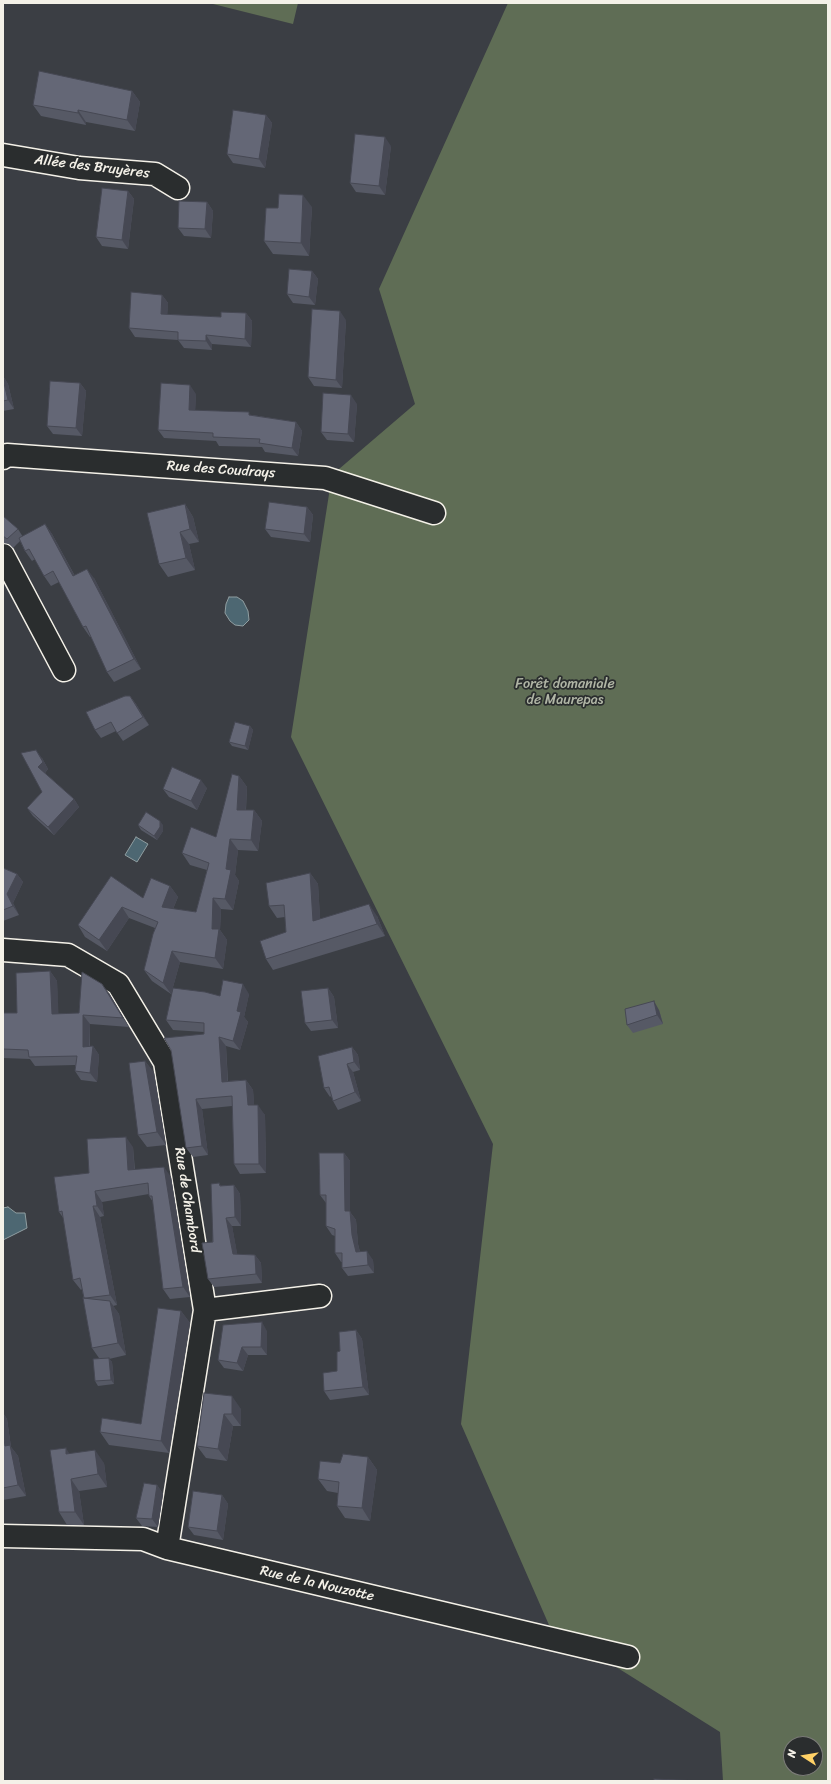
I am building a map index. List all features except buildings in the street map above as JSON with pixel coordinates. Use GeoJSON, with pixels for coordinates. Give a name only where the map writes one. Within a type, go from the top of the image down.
{"type":"FeatureCollection","features":[{"type":"Feature","properties":{"kind":"street","name":"Allée des Bruyères"},"geometry":{"type":"LineString","coordinates":[[3,155],[79,168],[155,174],[178,188]]}},
{"type":"Feature","properties":{"kind":"street","name":"Rue des Coudrays"},"geometry":{"type":"LineString","coordinates":[[3,458],[7,455],[325,478],[434,513]]}},
{"type":"Feature","properties":{"kind":"street"},"geometry":{"type":"LineString","coordinates":[[3,555],[64,670]]}},
{"type":"Feature","properties":{"kind":"street","name":"Rue de Chambord"},"geometry":{"type":"LineString","coordinates":[[3,950],[68,955],[118,984],[165,1062],[205,1310],[167,1548]]}},
{"type":"Feature","properties":{"kind":"street"},"geometry":{"type":"LineString","coordinates":[[205,1310],[320,1296]]}},
{"type":"Feature","properties":{"kind":"street","name":"Rue de la Nouzotte"},"geometry":{"type":"LineString","coordinates":[[3,1536],[143,1539],[167,1548],[628,1657]]}},
{"type":"Feature","properties":{"kind":"green space"},"geometry":{"type":"Polygon","coordinates":[[[209,3],[298,3],[293,24],[209,3]]]}},
{"type":"Feature","properties":{"kind":"green space","name":"Forêt domaniale de Maurepas"},"geometry":{"type":"Polygon","coordinates":[[[508,3],[828,3],[828,1781],[723,1781],[720,1732],[549,1625],[461,1424],[493,1144],[291,737],[332,475],[415,404],[379,289],[508,3]]]}},
{"type":"Feature","properties":{"kind":"water"},"geometry":{"type":"Polygon","coordinates":[[[229,597],[237,597],[243,601],[248,611],[249,620],[243,626],[235,625],[230,621],[225,613],[226,604],[229,597]]]}},
{"type":"Feature","properties":{"kind":"water"},"geometry":{"type":"Polygon","coordinates":[[[136,837],[148,844],[137,862],[125,855],[136,837]]]}},
{"type":"Feature","properties":{"kind":"water"},"geometry":{"type":"Polygon","coordinates":[[[8,1207],[16,1213],[25,1213],[27,1228],[3,1240],[3,1208],[8,1207]]]}}]}
